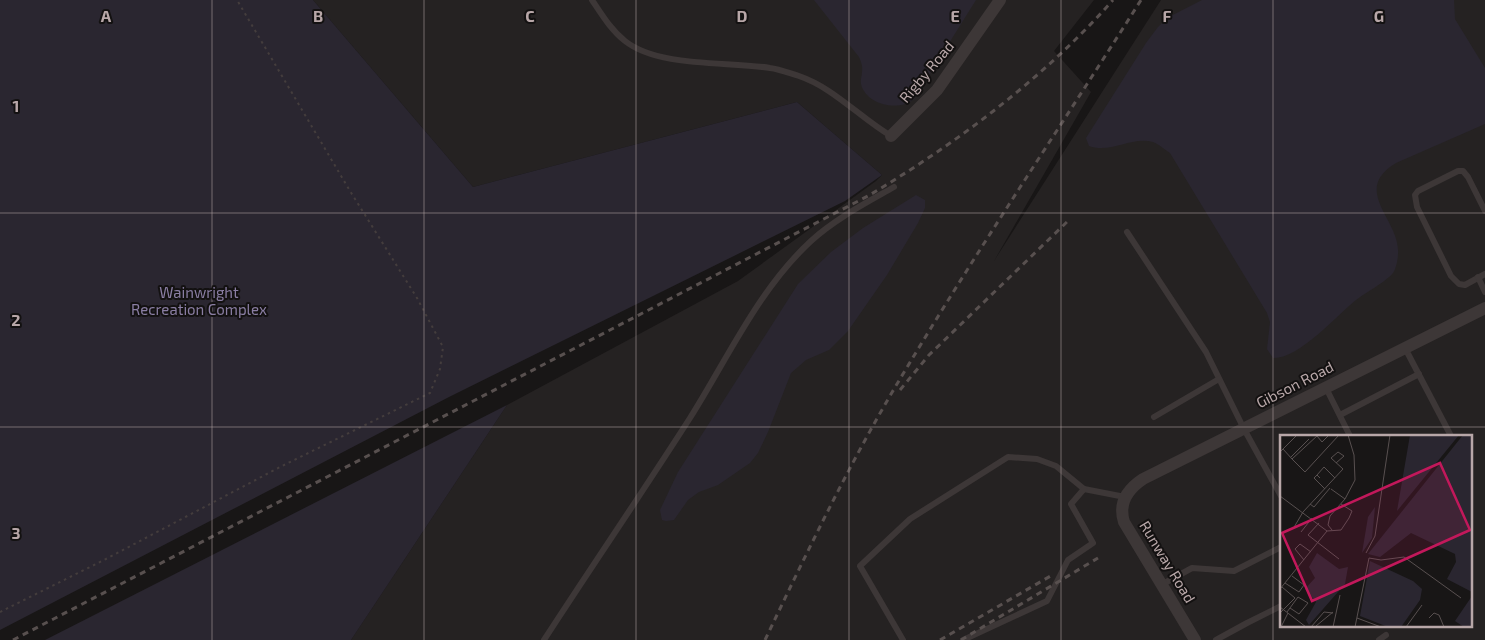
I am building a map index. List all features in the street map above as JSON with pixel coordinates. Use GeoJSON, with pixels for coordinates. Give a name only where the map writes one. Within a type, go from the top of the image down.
{"type":"FeatureCollection","features":[{"type":"Feature","properties":{"kind":"street","name":"Rigby Road"},"geometry":{"type":"LineString","coordinates":[[891,136],[937,90],[1000,0]]}},
{"type":"Feature","properties":{"kind":"street","name":"Gibson Road"},"geometry":{"type":"LineString","coordinates":[[1125,497],[1132,486],[1143,479],[1485,308]]}},
{"type":"Feature","properties":{"kind":"street","name":"Runway Road"},"geometry":{"type":"LineString","coordinates":[[1125,497],[1122,510],[1124,522],[1195,640]]}},
{"type":"Feature","properties":{"kind":"lane"},"geometry":{"type":"LineString","coordinates":[[592,0],[608,25],[626,42],[641,50],[692,62],[770,68],[801,76],[828,90],[891,136]]}},
{"type":"Feature","properties":{"kind":"lane"},"geometry":{"type":"LineString","coordinates":[[1485,211],[1463,171],[1458,171],[1418,191],[1415,196],[1417,206],[1451,276],[1459,284],[1464,285],[1485,274]]}},
{"type":"Feature","properties":{"kind":"lane"},"geometry":{"type":"LineString","coordinates":[[544,640],[690,418],[765,293],[792,259],[813,239],[841,218],[894,187]]}},
{"type":"Feature","properties":{"kind":"lane"},"geometry":{"type":"LineString","coordinates":[[1127,232],[1206,352],[1280,494]]}},
{"type":"Feature","properties":{"kind":"lane"},"geometry":{"type":"LineString","coordinates":[[1478,277],[1485,292]]}},
{"type":"Feature","properties":{"kind":"lane"},"geometry":{"type":"LineString","coordinates":[[1405,348],[1450,435]]}},
{"type":"Feature","properties":{"kind":"lane"},"geometry":{"type":"LineString","coordinates":[[1340,415],[1419,374]]}},
{"type":"Feature","properties":{"kind":"lane"},"geometry":{"type":"LineString","coordinates":[[1154,417],[1219,379]]}},
{"type":"Feature","properties":{"kind":"lane"},"geometry":{"type":"LineString","coordinates":[[1326,388],[1350,435]]}},
{"type":"Feature","properties":{"kind":"lane"},"geometry":{"type":"LineString","coordinates":[[903,640],[860,566],[910,518],[1008,457],[1037,459],[1056,466],[1084,489],[1125,497]]}},
{"type":"Feature","properties":{"kind":"lane"},"geometry":{"type":"LineString","coordinates":[[963,640],[1047,601],[1068,560],[1093,543],[1072,504],[1084,489]]}},
{"type":"Feature","properties":{"kind":"lane"},"geometry":{"type":"LineString","coordinates":[[1161,585],[1192,568],[1234,570],[1280,547]]}},
{"type":"Feature","properties":{"kind":"lane"},"geometry":{"type":"LineString","coordinates":[[1216,640],[1247,622],[1280,606]]}},
{"type":"Feature","properties":{"kind":"lane"},"geometry":{"type":"LineString","coordinates":[[1379,640],[1386,635]]}},
{"type":"Feature","properties":{"kind":"path"},"geometry":{"type":"LineString","coordinates":[[0,612],[104,560],[282,466],[430,393],[440,369],[443,347],[418,298],[350,191],[237,0]]}},
{"type":"Feature","properties":{"kind":"shaded area"},"geometry":{"type":"Polygon","coordinates":[[[313,0],[1094,0],[1054,51],[1091,92],[994,261],[1161,0],[1485,0],[1485,640],[351,640],[507,405],[738,281],[882,175],[797,102],[473,187],[313,0]]]}},
{"type":"Feature","properties":{"kind":"green space","name":"Wainwright Recreation Complex"},"geometry":{"type":"Polygon","coordinates":[[[0,0],[313,0],[473,187],[797,102],[882,175],[845,201],[449,397],[0,630],[0,0]]]}},
{"type":"Feature","properties":{"kind":"green space"},"geometry":{"type":"Polygon","coordinates":[[[814,0],[976,0],[914,99],[908,103],[892,106],[876,101],[864,91],[861,82],[862,64],[859,57],[814,0]]]}},
{"type":"Feature","properties":{"kind":"green space"},"geometry":{"type":"Polygon","coordinates":[[[1202,0],[1454,0],[1455,19],[1485,68],[1485,124],[1396,163],[1383,174],[1377,184],[1377,195],[1397,241],[1398,259],[1393,273],[1356,300],[1317,335],[1294,352],[1283,356],[1273,358],[1267,349],[1270,322],[1267,313],[1170,153],[1153,142],[1145,141],[1097,148],[1089,146],[1086,138],[1158,27],[1167,18],[1202,0]]]}},
{"type":"Feature","properties":{"kind":"green space"},"geometry":{"type":"Polygon","coordinates":[[[916,195],[925,200],[925,208],[887,275],[848,331],[829,350],[806,360],[791,373],[758,453],[750,463],[718,485],[699,492],[688,500],[674,520],[662,520],[660,510],[678,472],[798,284],[831,252],[863,228],[916,195]]]}},
{"type":"Feature","properties":{"kind":"green space"},"geometry":{"type":"Polygon","coordinates":[[[507,405],[351,640],[45,640],[507,405]]]}},
{"type":"Feature","properties":{"kind":"railway"},"geometry":{"type":"LineString","coordinates":[[13,640],[868,196],[934,154],[998,107],[1058,56],[1113,0]]}},
{"type":"Feature","properties":{"kind":"railway"},"geometry":{"type":"LineString","coordinates":[[765,640],[832,503],[887,402],[963,276],[1141,0]]}},
{"type":"Feature","properties":{"kind":"railway"},"geometry":{"type":"LineString","coordinates":[[900,390],[929,355],[1069,220]]}},
{"type":"Feature","properties":{"kind":"railway"},"geometry":{"type":"LineString","coordinates":[[961,640],[1098,558]]}},
{"type":"Feature","properties":{"kind":"railway"},"geometry":{"type":"LineString","coordinates":[[940,640],[1054,574]]}}]}
